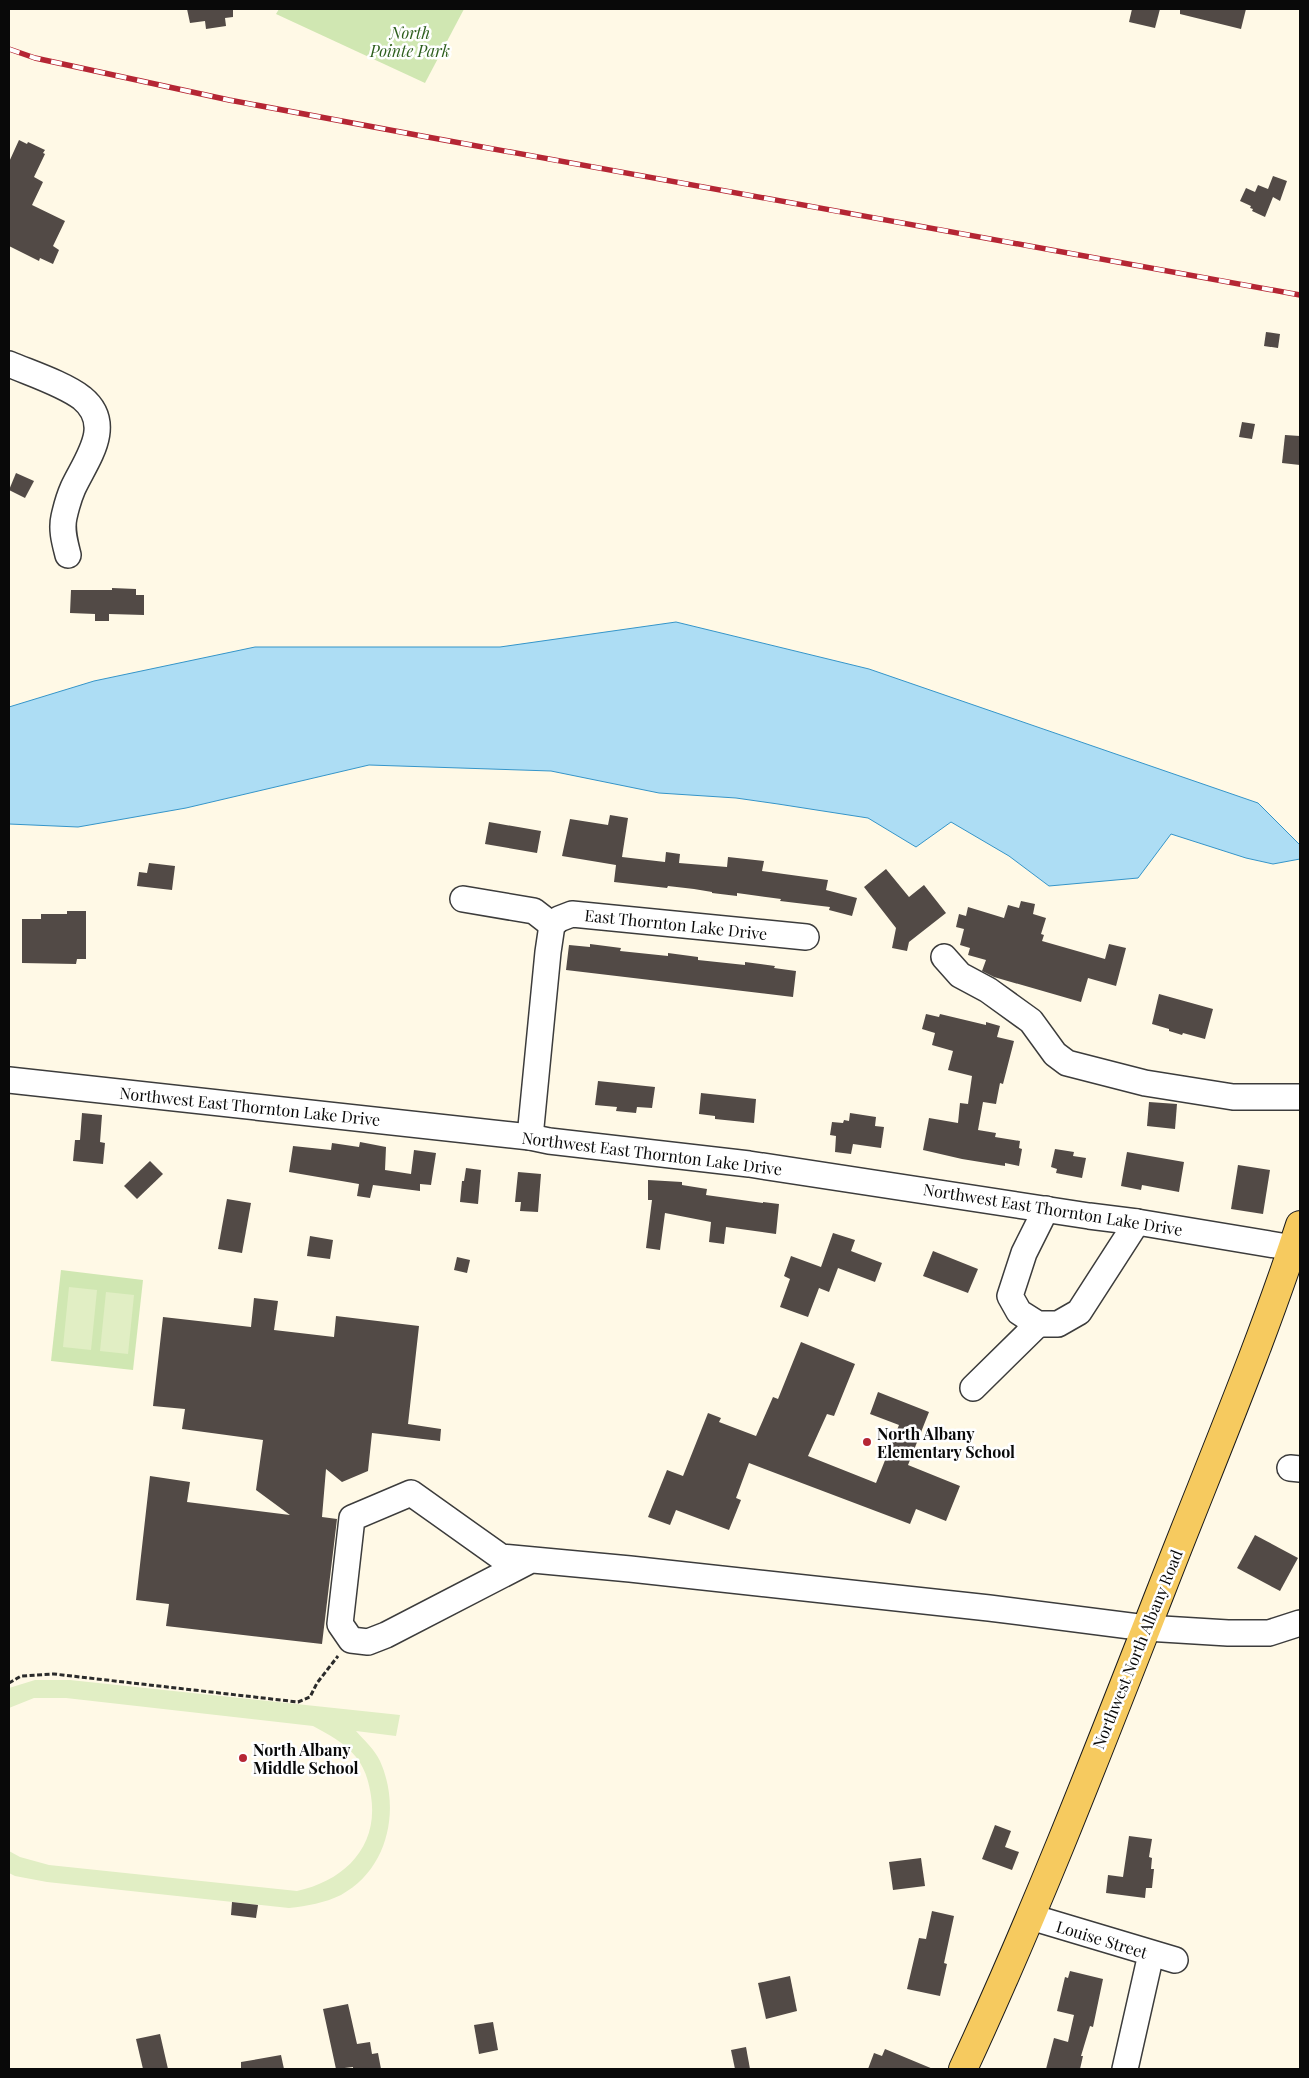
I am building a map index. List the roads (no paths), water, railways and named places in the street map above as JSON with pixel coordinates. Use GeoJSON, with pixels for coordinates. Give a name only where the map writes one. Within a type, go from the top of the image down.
{"type":"FeatureCollection","features":[{"type":"Feature","properties":{"kind":"main road","name":"Northwest North Albany Road"},"geometry":{"type":"LineString","coordinates":[[964,2069],[1004,1982],[1146,1628],[1279,1291],[1296,1236]]}},
{"type":"Feature","properties":{"kind":"street"},"geometry":{"type":"LineString","coordinates":[[9,364],[82,398],[95,416],[97,437],[73,489],[63,519],[63,535],[68,555]]}},
{"type":"Feature","properties":{"kind":"street"},"geometry":{"type":"LineString","coordinates":[[463,899],[534,911],[552,925],[530,1137]]}},
{"type":"Feature","properties":{"kind":"street","name":"East Thornton Lake Drive"},"geometry":{"type":"LineString","coordinates":[[552,925],[559,918],[572,914],[806,937]]}},
{"type":"Feature","properties":{"kind":"street"},"geometry":{"type":"LineString","coordinates":[[944,957],[960,975],[988,990],[1031,1021],[1055,1054],[1067,1063],[1145,1083],[1223,1095],[1300,1097]]}},
{"type":"Feature","properties":{"kind":"street","name":"Northwest East Thornton Lake Drive"},"geometry":{"type":"LineString","coordinates":[[9,1080],[530,1137],[549,1141],[749,1164],[1137,1222],[1296,1236]]}},
{"type":"Feature","properties":{"kind":"street"},"geometry":{"type":"LineString","coordinates":[[1046,1209],[1024,1253],[1010,1296],[1019,1312],[1038,1324],[1058,1324],[1079,1312],[1137,1222]]}},
{"type":"Feature","properties":{"kind":"street"},"geometry":{"type":"LineString","coordinates":[[973,1388],[1038,1324]]}},
{"type":"Feature","properties":{"kind":"street"},"geometry":{"type":"LineString","coordinates":[[531,1560],[386,1635],[368,1642],[351,1640],[340,1624],[352,1518],[411,1493],[501,1558],[531,1560],[630,1568],[990,1608],[1146,1628],[1269,1634],[1300,1623]]}},
{"type":"Feature","properties":{"kind":"street","name":"Louise Street"},"geometry":{"type":"LineString","coordinates":[[1031,1916],[1174,1960]]}},
{"type":"Feature","properties":{"kind":"street"},"geometry":{"type":"LineString","coordinates":[[1125,2069],[1151,1954]]}},
{"type":"Feature","properties":{"kind":"water"},"geometry":{"type":"Polygon","coordinates":[[[676,622],[869,669],[1258,803],[1300,845],[1300,859],[1273,864],[1246,858],[1171,834],[1138,878],[1049,886],[1009,856],[951,822],[916,847],[868,818],[778,804],[736,798],[659,793],[551,771],[369,765],[186,808],[78,827],[9,824],[9,707],[94,681],[255,647],[500,647],[676,622]]]}},
{"type":"Feature","properties":{"kind":"railway"},"geometry":{"type":"LineString","coordinates":[[9,49],[35,58],[229,100],[1300,295]]}},
{"type":"Feature","properties":{"kind":"place","name":"North Albany Elementary School"},"geometry":{"type":"Point","coordinates":[867,1442]}},
{"type":"Feature","properties":{"kind":"place","name":"North Albany Middle School"},"geometry":{"type":"Point","coordinates":[243,1758]}},
{"type":"Feature","properties":{"kind":"park label","name":"North Pointe Park"},"geometry":{"type":"Point","coordinates":[410,41]}}]}
